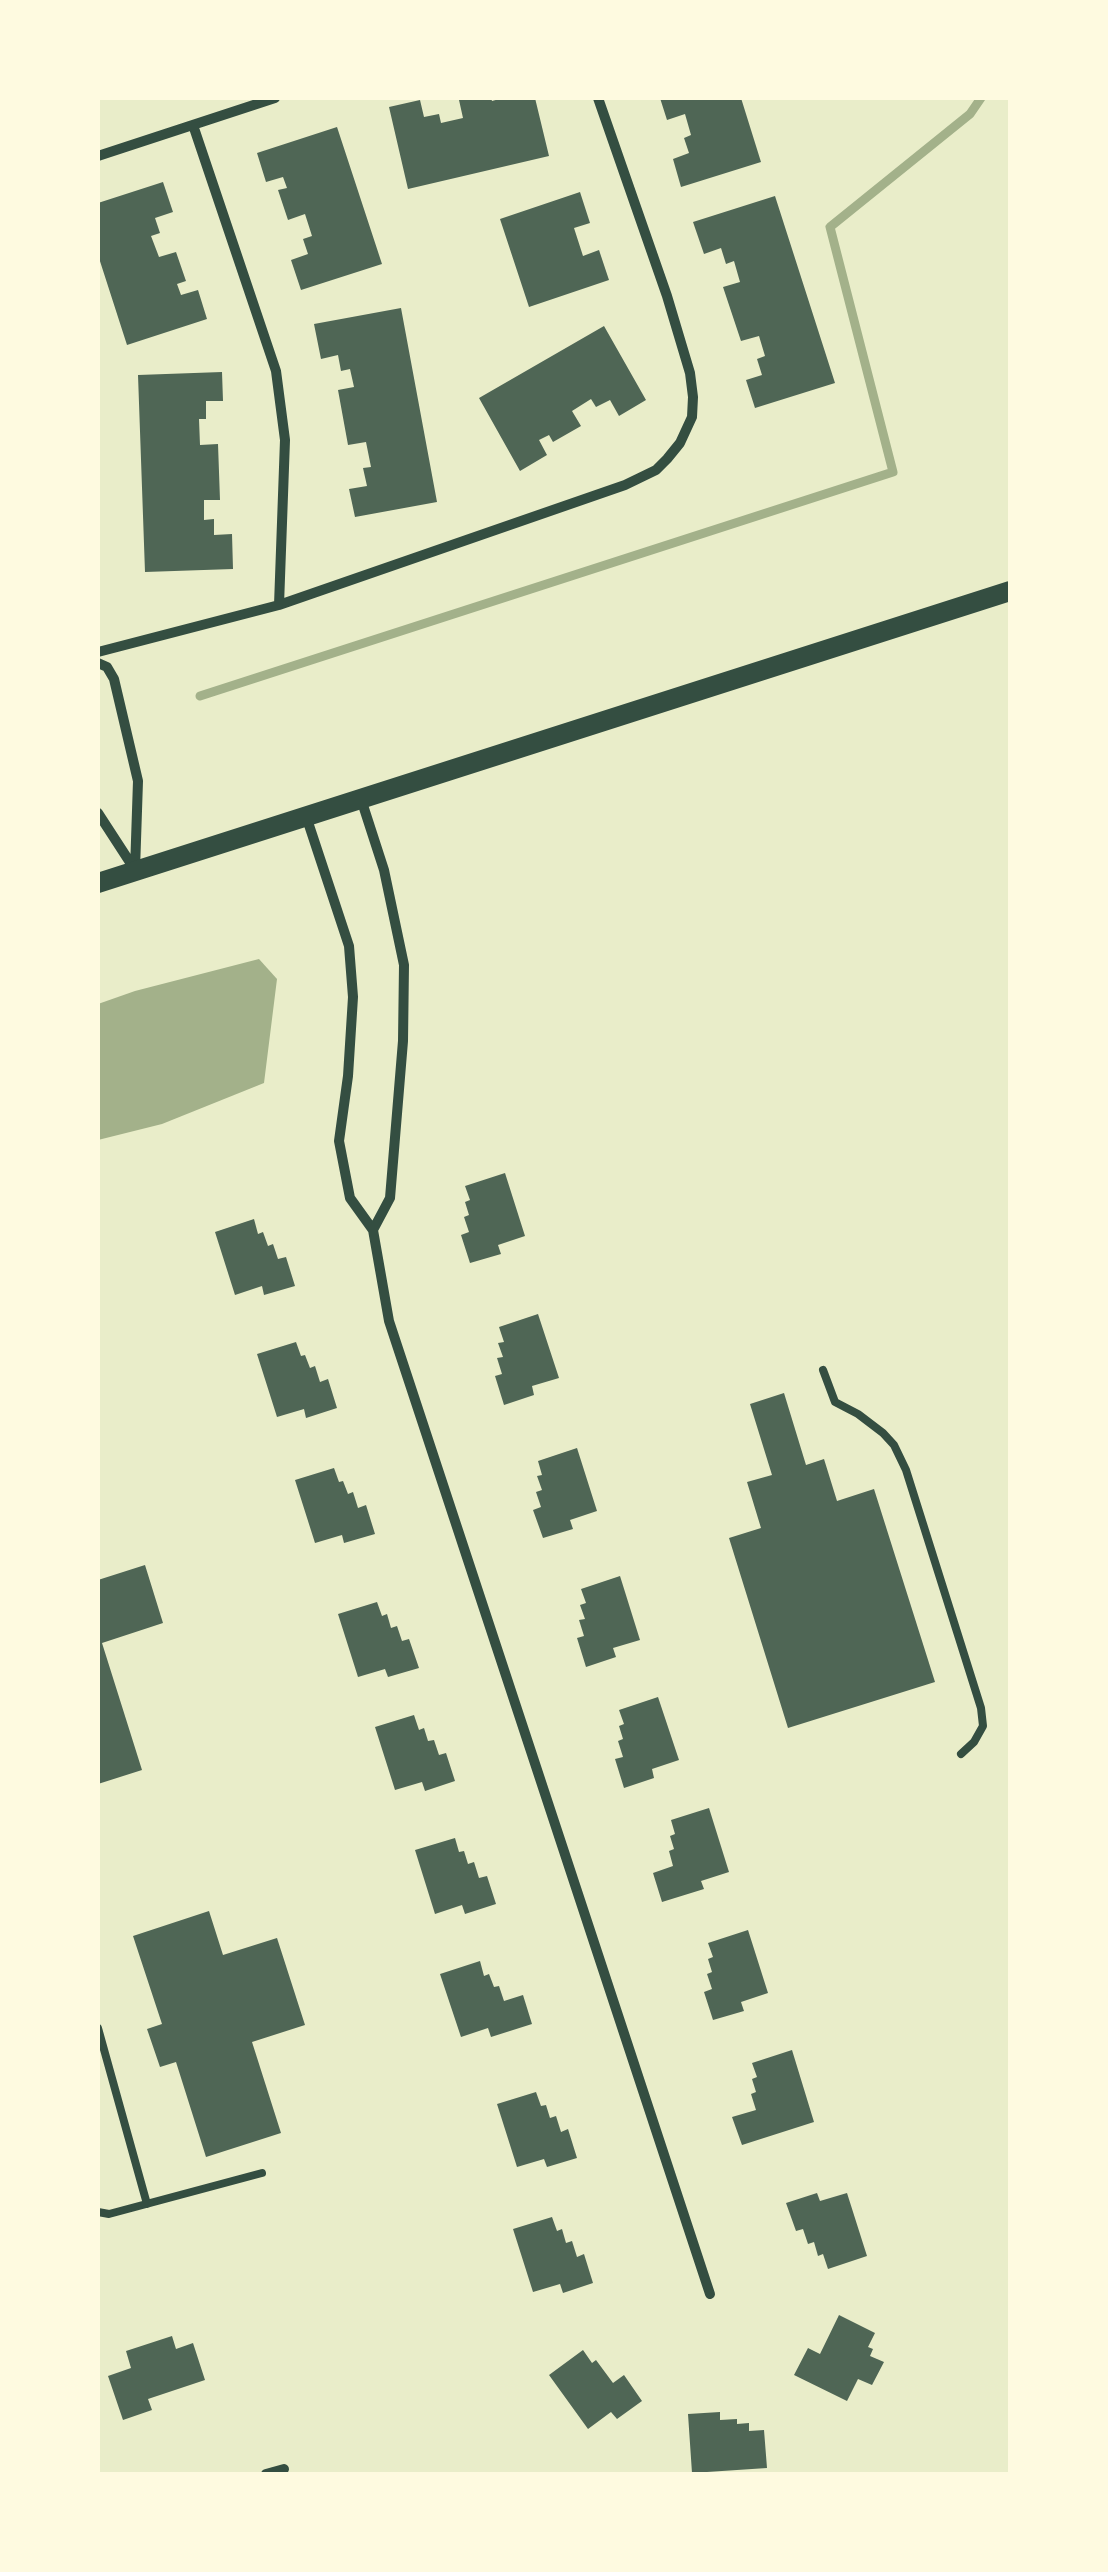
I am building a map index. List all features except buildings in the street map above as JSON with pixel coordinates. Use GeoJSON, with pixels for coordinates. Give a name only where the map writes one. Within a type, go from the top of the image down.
{"type":"FeatureCollection","features":[{"type":"Feature","properties":{"kind":"main road"},"geometry":{"type":"LineString","coordinates":[[98,883],[1010,590]]}},
{"type":"Feature","properties":{"kind":"street"},"geometry":{"type":"LineString","coordinates":[[98,156],[275,98]]}},
{"type":"Feature","properties":{"kind":"street"},"geometry":{"type":"LineString","coordinates":[[98,652],[278,605],[625,485],[656,470],[680,443],[692,418],[690,373],[668,296],[598,98]]}},
{"type":"Feature","properties":{"kind":"street"},"geometry":{"type":"LineString","coordinates":[[193,125],[276,372],[285,440],[278,605]]}},
{"type":"Feature","properties":{"kind":"street"},"geometry":{"type":"LineString","coordinates":[[98,664],[107,667],[114,679],[138,781],[136,871]]}},
{"type":"Feature","properties":{"kind":"street"},"geometry":{"type":"LineString","coordinates":[[361,799],[384,870],[404,965],[403,1041],[390,1198],[373,1230]]}},
{"type":"Feature","properties":{"kind":"street"},"geometry":{"type":"LineString","coordinates":[[98,813],[136,871]]}},
{"type":"Feature","properties":{"kind":"street"},"geometry":{"type":"LineString","coordinates":[[306,816],[349,946],[352,998],[348,1076],[339,1141],[350,1198],[373,1230],[388,1321],[710,2294]]}},
{"type":"Feature","properties":{"kind":"street"},"geometry":{"type":"LineString","coordinates":[[266,2474],[284,2469]]}},
{"type":"Feature","properties":{"kind":"lane"},"geometry":{"type":"LineString","coordinates":[[822,1370],[835,1402],[883,1433],[894,1445],[906,1470],[982,1708],[984,1726],[961,1754]]}},
{"type":"Feature","properties":{"kind":"lane"},"geometry":{"type":"LineString","coordinates":[[98,2028],[147,2204]]}},
{"type":"Feature","properties":{"kind":"lane"},"geometry":{"type":"LineString","coordinates":[[98,2212],[109,2214],[262,2173]]}},
{"type":"Feature","properties":{"kind":"shaded area"},"geometry":{"type":"Polygon","coordinates":[[[259,959],[277,979],[264,1083],[162,1124],[98,1140],[98,1004],[259,959]]]}},
{"type":"Feature","properties":{"kind":"waterway"},"geometry":{"type":"LineString","coordinates":[[200,696],[893,472],[830,227],[970,114],[981,98]]}}]}
